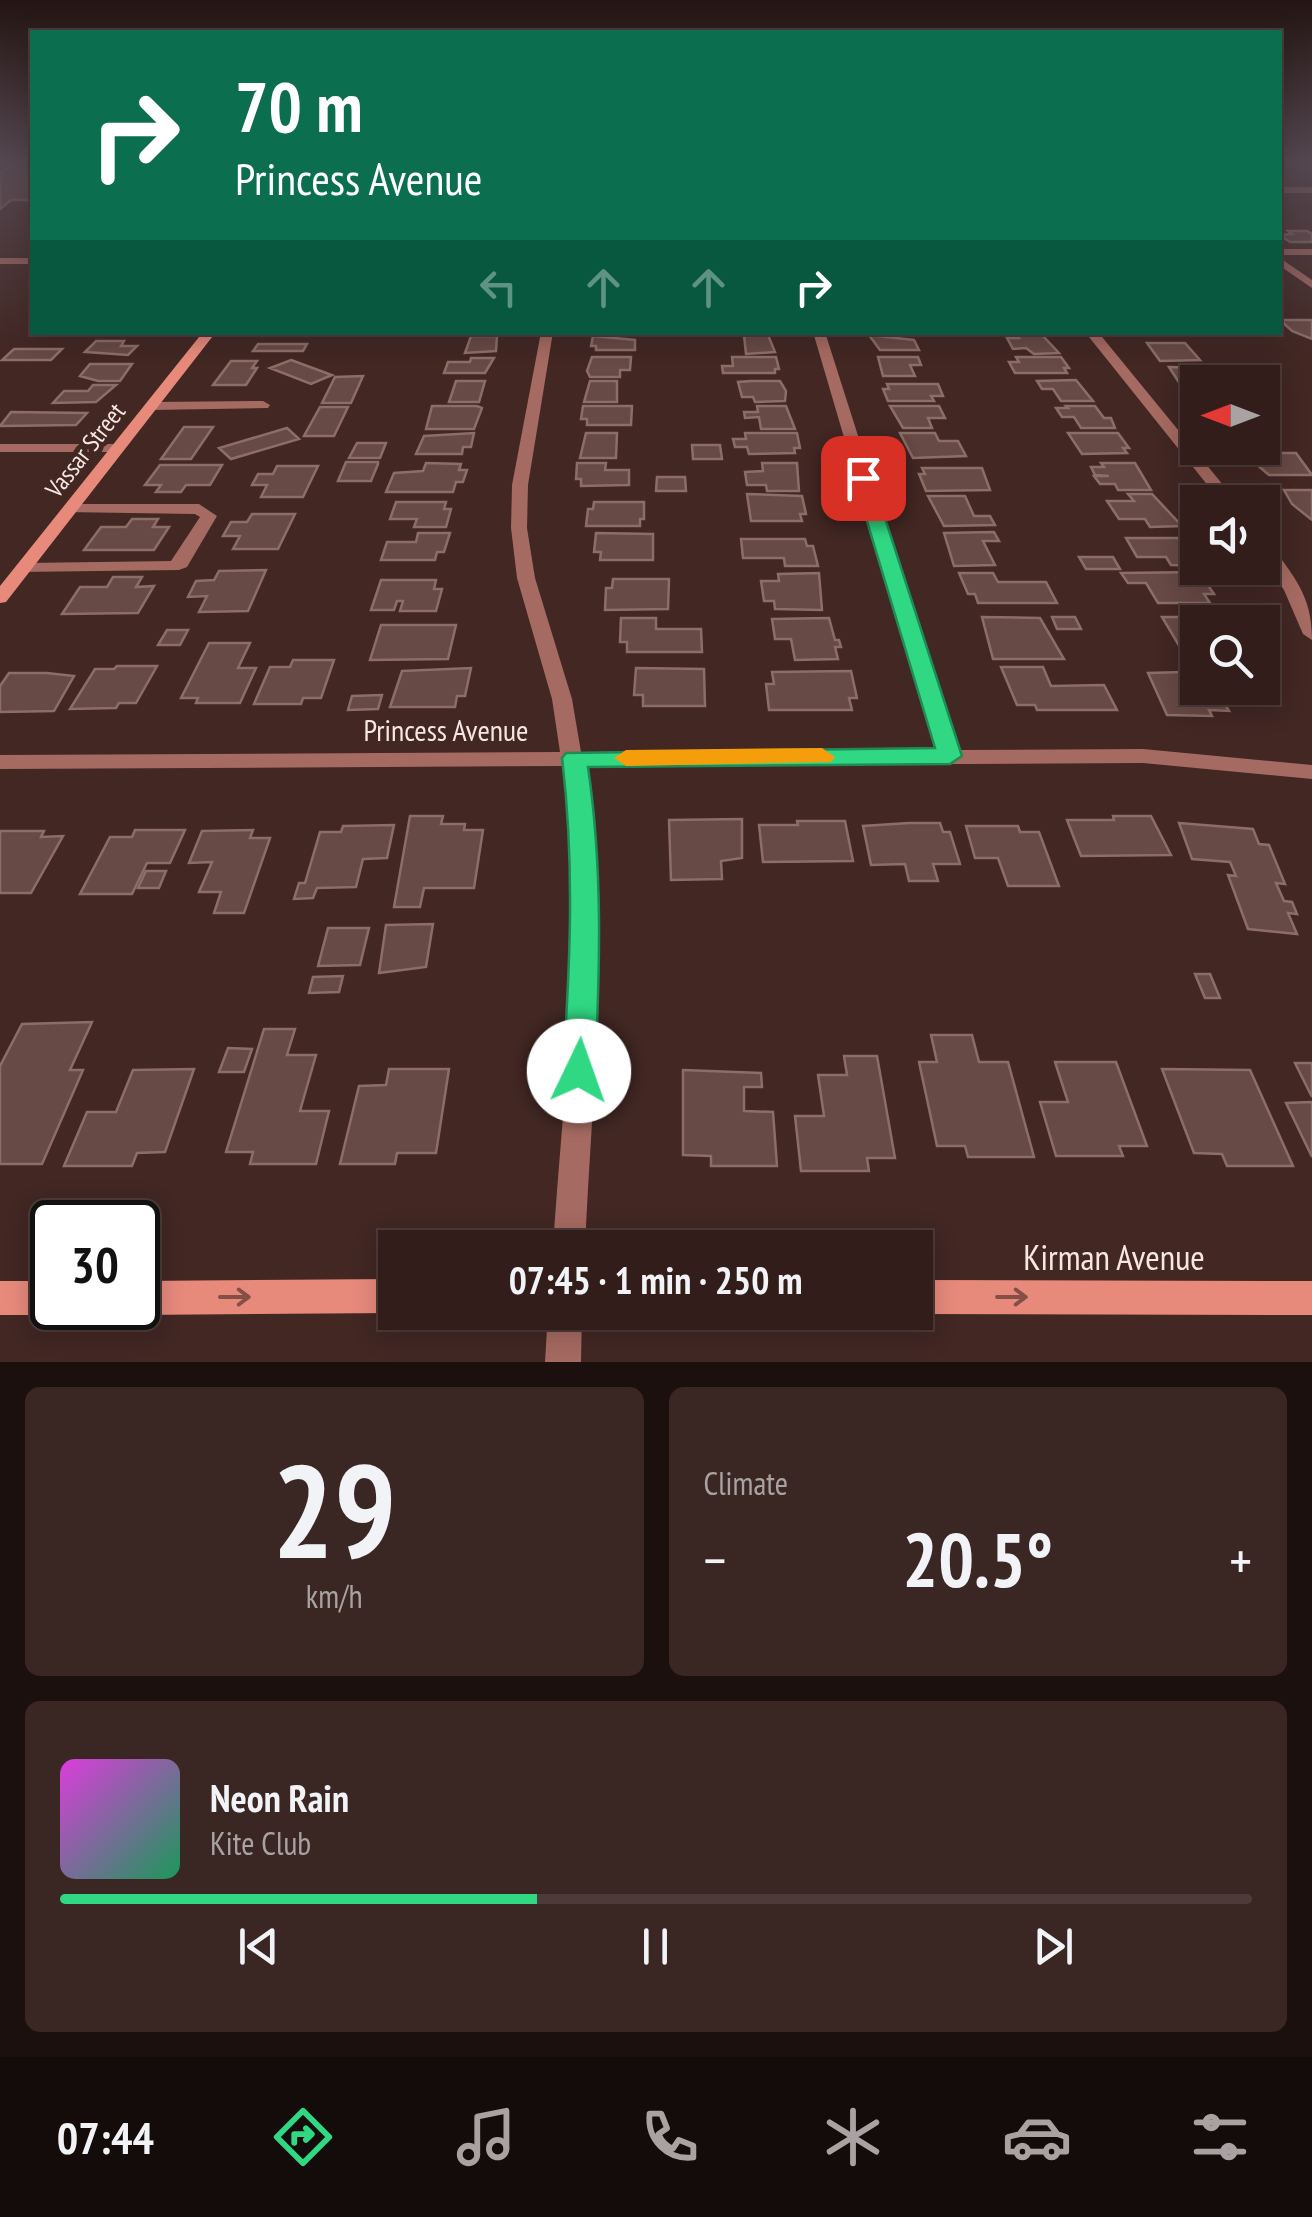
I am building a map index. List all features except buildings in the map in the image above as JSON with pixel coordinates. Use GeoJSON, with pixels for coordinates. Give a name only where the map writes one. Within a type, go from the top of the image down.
{"type":"FeatureCollection","features":[{"type":"Feature","properties":{"kind":"street"},"geometry":{"type":"LineString","coordinates":[[1282,252],[1312,252]]}},
{"type":"Feature","properties":{"kind":"street"},"geometry":{"type":"LineString","coordinates":[[0,261],[30,261]]}},
{"type":"Feature","properties":{"kind":"street"},"geometry":{"type":"LineString","coordinates":[[1282,262],[1312,285]]}},
{"type":"Feature","properties":{"kind":"street","name":"Vassar Street"},"geometry":{"type":"LineString","coordinates":[[0,598],[208,335]]}},
{"type":"Feature","properties":{"kind":"street"},"geometry":{"type":"LineString","coordinates":[[546,335],[520,485],[519,528],[526,578],[562,699],[583,826],[587,926],[570,1230]]}},
{"type":"Feature","properties":{"kind":"street"},"geometry":{"type":"LineString","coordinates":[[820,335],[950,756]]}},
{"type":"Feature","properties":{"kind":"street"},"geometry":{"type":"LineString","coordinates":[[1093,335],[1215,485]]}},
{"type":"Feature","properties":{"kind":"street"},"geometry":{"type":"LineString","coordinates":[[152,406],[264,405]]}},
{"type":"Feature","properties":{"kind":"street"},"geometry":{"type":"LineString","coordinates":[[0,448],[118,448]]}},
{"type":"Feature","properties":{"kind":"street"},"geometry":{"type":"LineString","coordinates":[[24,568],[173,566],[181,562],[209,516],[199,508],[70,509]]}},
{"type":"Feature","properties":{"kind":"street"},"geometry":{"type":"LineString","coordinates":[[1280,572],[1312,634]]}},
{"type":"Feature","properties":{"kind":"street","name":"Princess Avenue"},"geometry":{"type":"LineString","coordinates":[[0,762],[1142,756],[1312,772]]}},
{"type":"Feature","properties":{"kind":"street"},"geometry":{"type":"LineString","coordinates":[[160,1298],[378,1296]]}},
{"type":"Feature","properties":{"kind":"street","name":"Kirman Avenue"},"geometry":{"type":"LineString","coordinates":[[933,1297],[1312,1298]]}},
{"type":"Feature","properties":{"kind":"street"},"geometry":{"type":"LineString","coordinates":[[0,1298],[30,1298]]}},
{"type":"Feature","properties":{"kind":"street"},"geometry":{"type":"LineString","coordinates":[[563,1362],[564,1330]]}},
{"type":"Feature","properties":{"kind":"slow traffic"},"geometry":{"type":"LineString","coordinates":[[626,758],[822,757]]}},
{"type":"Feature","properties":{"kind":"route"},"geometry":{"type":"LineString","coordinates":[[579,1071],[587,926],[583,826],[574,758],[950,756],[863,478]]}}]}
